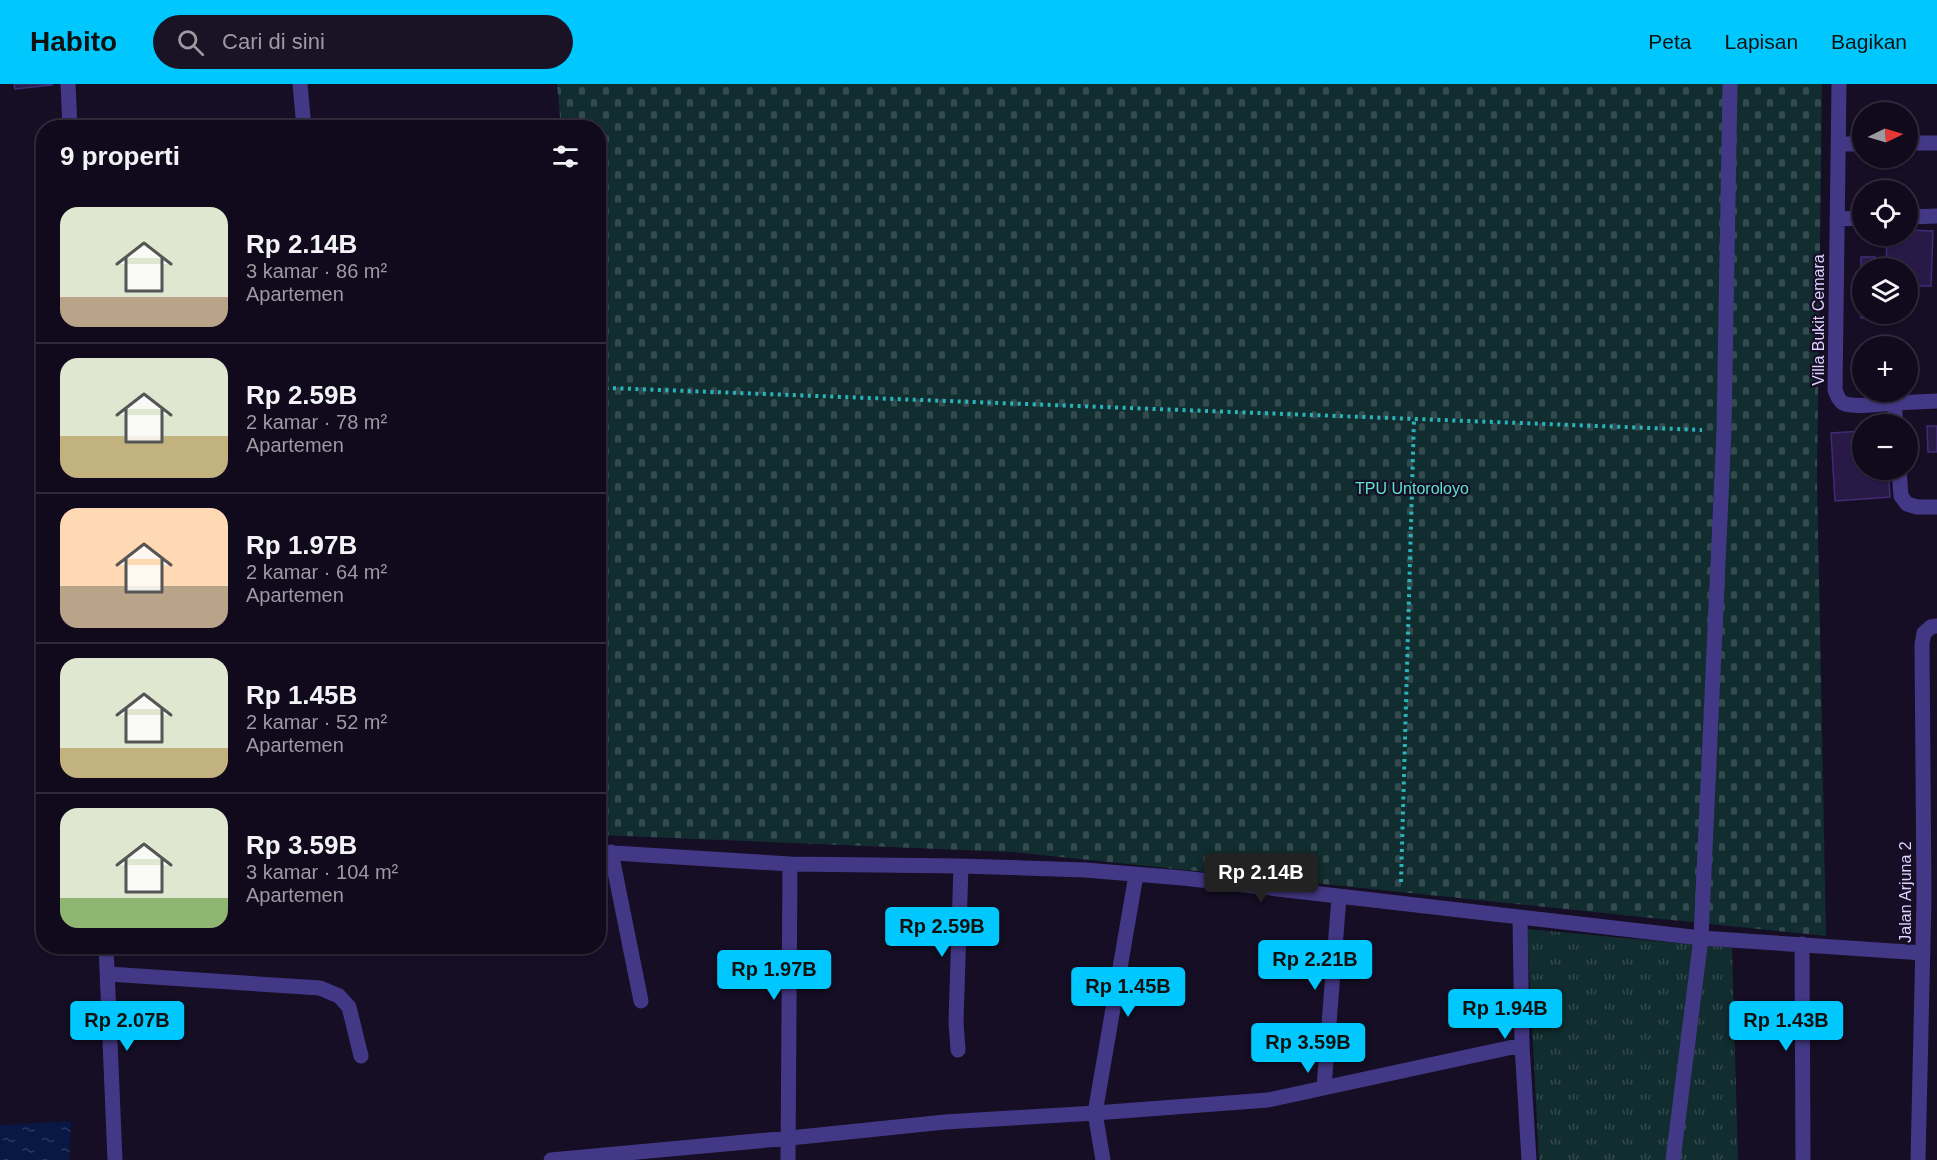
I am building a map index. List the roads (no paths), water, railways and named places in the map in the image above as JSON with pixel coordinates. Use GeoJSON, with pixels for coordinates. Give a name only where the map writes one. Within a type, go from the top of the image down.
{"type":"FeatureCollection","features":[{"type":"Feature","properties":{"kind":"street"},"geometry":{"type":"LineString","coordinates":[[68,84],[70,120]]}},
{"type":"Feature","properties":{"kind":"street"},"geometry":{"type":"LineString","coordinates":[[300,84],[303,120]]}},
{"type":"Feature","properties":{"kind":"street"},"geometry":{"type":"LineString","coordinates":[[1673,1160],[1701,938],[1724,431],[1730,84]]}},
{"type":"Feature","properties":{"kind":"street"},"geometry":{"type":"LineString","coordinates":[[1839,84],[1836,219],[1852,218]]}},
{"type":"Feature","properties":{"kind":"street"},"geometry":{"type":"LineString","coordinates":[[1918,143],[1937,143]]}},
{"type":"Feature","properties":{"kind":"street"},"geometry":{"type":"LineString","coordinates":[[1838,144],[1852,144]]}},
{"type":"Feature","properties":{"kind":"street"},"geometry":{"type":"LineString","coordinates":[[1918,217],[1937,216]]}},
{"type":"Feature","properties":{"kind":"street","name":"Villa Bukit Cemara"},"geometry":{"type":"LineString","coordinates":[[1836,219],[1835,390],[1838,397],[1842,403],[1852,405],[1937,401]]}},
{"type":"Feature","properties":{"kind":"street"},"geometry":{"type":"LineString","coordinates":[[1894,403],[1895,414]]}},
{"type":"Feature","properties":{"kind":"street"},"geometry":{"type":"LineString","coordinates":[[1900,480],[1901,496],[1907,504],[1917,507],[1937,507]]}},
{"type":"Feature","properties":{"kind":"street","name":"Jalan Arjuna 2"},"geometry":{"type":"LineString","coordinates":[[1918,1160],[1923,953],[1930,898],[1922,644],[1924,633],[1934,627]]}},
{"type":"Feature","properties":{"kind":"street"},"geometry":{"type":"LineString","coordinates":[[606,852],[790,864],[1085,870],[1183,878],[1701,938],[1923,953]]}},
{"type":"Feature","properties":{"kind":"street"},"geometry":{"type":"LineString","coordinates":[[606,856],[641,1001]]}},
{"type":"Feature","properties":{"kind":"street"},"geometry":{"type":"LineString","coordinates":[[789,1160],[790,864]]}},
{"type":"Feature","properties":{"kind":"street"},"geometry":{"type":"LineString","coordinates":[[958,1050],[956,1022],[961,866]]}},
{"type":"Feature","properties":{"kind":"street"},"geometry":{"type":"LineString","coordinates":[[1103,1160],[1095,1113],[1136,875]]}},
{"type":"Feature","properties":{"kind":"street"},"geometry":{"type":"LineString","coordinates":[[1324,1087],[1339,897]]}},
{"type":"Feature","properties":{"kind":"street"},"geometry":{"type":"LineString","coordinates":[[1520,918],[1522,1045],[1529,1160]]}},
{"type":"Feature","properties":{"kind":"street"},"geometry":{"type":"LineString","coordinates":[[1802,944],[1803,1160]]}},
{"type":"Feature","properties":{"kind":"street"},"geometry":{"type":"LineString","coordinates":[[107,954],[115,1160]]}},
{"type":"Feature","properties":{"kind":"street"},"geometry":{"type":"LineString","coordinates":[[108,974],[320,988],[339,996],[349,1007],[361,1056]]}},
{"type":"Feature","properties":{"kind":"street"},"geometry":{"type":"LineString","coordinates":[[551,1160],[654,1155],[945,1122],[1268,1100],[1522,1045]]}},
{"type":"Feature","properties":{"kind":"water"},"geometry":{"type":"Polygon","coordinates":[[[71,1121],[69,1160],[0,1160],[0,1125],[71,1121]]]}},
{"type":"Feature","properties":{"kind":"park label","name":"TPU Untoroloyo"},"geometry":{"type":"Point","coordinates":[1412,488]}}]}
